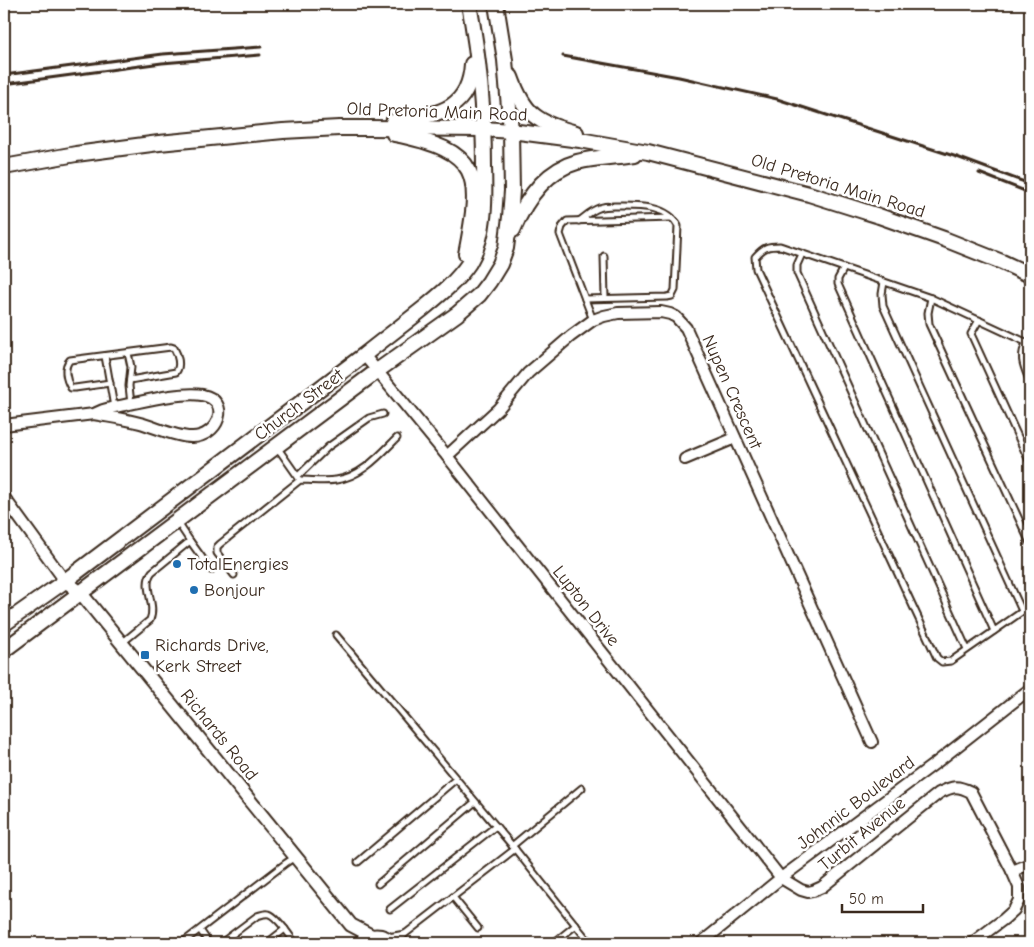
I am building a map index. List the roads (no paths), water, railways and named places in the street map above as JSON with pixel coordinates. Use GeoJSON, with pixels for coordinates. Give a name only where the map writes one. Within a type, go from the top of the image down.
{"type":"FeatureCollection","features":[{"type":"Feature","properties":{"kind":"main road"},"geometry":{"type":"LineString","coordinates":[[496,4],[505,60],[519,98],[528,111],[556,127],[643,151]]}},
{"type":"Feature","properties":{"kind":"main road"},"geometry":{"type":"LineString","coordinates":[[366,128],[438,113],[459,101],[468,89],[471,75],[473,54],[470,10]]}},
{"type":"Feature","properties":{"kind":"main road","name":"Church Street"},"geometry":{"type":"LineString","coordinates":[[4,624],[65,581],[364,355],[457,280],[472,258],[481,232],[483,213],[484,129],[475,35],[470,10]]}},
{"type":"Feature","properties":{"kind":"main road","name":"Church Street"},"geometry":{"type":"LineString","coordinates":[[4,650],[377,370],[458,314],[484,289],[493,277],[506,248],[511,201],[511,130],[505,60]]}},
{"type":"Feature","properties":{"kind":"main road","name":"Old Pretoria Main Road"},"geometry":{"type":"LineString","coordinates":[[4,167],[76,154],[158,143],[275,132],[339,128],[511,130],[643,151],[776,185],[852,207],[944,238],[1030,274]]}},
{"type":"Feature","properties":{"kind":"main road"},"geometry":{"type":"LineString","coordinates":[[366,128],[408,136],[431,143],[454,153],[466,165],[474,185],[474,203],[463,272]]}},
{"type":"Feature","properties":{"kind":"main road"},"geometry":{"type":"LineString","coordinates":[[506,248],[526,204],[540,185],[556,172],[577,162],[643,151]]}},
{"type":"Feature","properties":{"kind":"street","name":"Nupen Crescent"},"geometry":{"type":"LineString","coordinates":[[447,456],[498,409],[521,379],[593,320],[609,315],[633,312],[661,312],[678,318],[686,328],[872,742]]}},
{"type":"Feature","properties":{"kind":"street","name":"Lupton Drive"},"geometry":{"type":"LineString","coordinates":[[364,355],[447,456],[781,878]]}},
{"type":"Feature","properties":{"kind":"street"},"geometry":{"type":"LineString","coordinates":[[4,425],[94,414],[128,419],[191,437],[201,436],[210,432],[219,416],[219,405],[214,399],[202,395],[188,394],[114,407],[94,414]]}},
{"type":"Feature","properties":{"kind":"street"},"geometry":{"type":"LineString","coordinates":[[685,458],[735,438]]}},
{"type":"Feature","properties":{"kind":"street","name":"Richards Road"},"geometry":{"type":"LineString","coordinates":[[4,500],[65,581],[80,592],[351,925],[372,936]]}},
{"type":"Feature","properties":{"kind":"street","name":"Johnnic Boulevard"},"geometry":{"type":"LineString","coordinates":[[701,943],[781,878],[937,762],[1030,689]]}},
{"type":"Feature","properties":{"kind":"street","name":"Turbit Avenue"},"geometry":{"type":"LineString","coordinates":[[781,878],[801,890],[813,892],[832,879],[939,793],[951,787],[961,787],[971,792],[1012,871]]}},
{"type":"Feature","properties":{"kind":"street"},"geometry":{"type":"LineString","coordinates":[[972,943],[1014,910],[1018,901],[1019,887],[1012,871],[1030,864]]}},
{"type":"Feature","properties":{"kind":"street"},"geometry":{"type":"LineString","coordinates":[[1019,887],[1030,884]]}},
{"type":"Feature","properties":{"kind":"street","name":"Richards Road"},"geometry":{"type":"LineString","coordinates":[[351,925],[355,943]]}},
{"type":"Feature","properties":{"kind":"street"},"geometry":{"type":"LineString","coordinates":[[360,943],[367,937],[379,935],[389,940]]}},
{"type":"Feature","properties":{"kind":"lane"},"geometry":{"type":"LineString","coordinates":[[579,221],[596,208],[637,206],[651,207],[663,212],[672,218],[678,226],[674,294],[672,296],[585,299]]}},
{"type":"Feature","properties":{"kind":"lane"},"geometry":{"type":"LineString","coordinates":[[593,320],[560,234],[562,227],[567,221],[672,218]]}},
{"type":"Feature","properties":{"kind":"lane"},"geometry":{"type":"LineString","coordinates":[[1030,382],[1022,359],[1023,350],[1029,343],[931,298],[780,246],[768,246],[755,257],[756,269],[937,658],[942,662],[952,660],[1030,606]]}},
{"type":"Feature","properties":{"kind":"lane"},"geometry":{"type":"LineString","coordinates":[[802,254],[797,265],[797,272],[968,650]]}},
{"type":"Feature","properties":{"kind":"lane"},"geometry":{"type":"LineString","coordinates":[[604,256],[605,298]]}},
{"type":"Feature","properties":{"kind":"lane"},"geometry":{"type":"LineString","coordinates":[[844,268],[838,279],[838,284],[994,631]]}},
{"type":"Feature","properties":{"kind":"lane"},"geometry":{"type":"LineString","coordinates":[[884,282],[883,306],[1022,611]]}},
{"type":"Feature","properties":{"kind":"lane"},"geometry":{"type":"LineString","coordinates":[[931,298],[928,313],[929,324],[1030,543]]}},
{"type":"Feature","properties":{"kind":"lane"},"geometry":{"type":"LineString","coordinates":[[979,320],[971,334],[1030,463]]}},
{"type":"Feature","properties":{"kind":"lane"},"geometry":{"type":"LineString","coordinates":[[110,383],[71,388],[66,367],[67,363],[70,360],[174,348],[179,366],[176,372],[130,380]]}},
{"type":"Feature","properties":{"kind":"lane"},"geometry":{"type":"LineString","coordinates":[[128,353],[131,367],[131,404]]}},
{"type":"Feature","properties":{"kind":"lane"},"geometry":{"type":"LineString","coordinates":[[105,356],[114,407]]}},
{"type":"Feature","properties":{"kind":"lane"},"geometry":{"type":"LineString","coordinates":[[234,575],[217,553],[220,544],[299,478],[328,447],[369,418],[383,414]]}},
{"type":"Feature","properties":{"kind":"lane"},"geometry":{"type":"LineString","coordinates":[[276,446],[299,478],[322,481],[338,480],[354,475],[364,469],[397,438]]}},
{"type":"Feature","properties":{"kind":"lane"},"geometry":{"type":"LineString","coordinates":[[176,520],[211,570]]}},
{"type":"Feature","properties":{"kind":"lane"},"geometry":{"type":"LineString","coordinates":[[122,643],[150,620],[152,615],[153,610],[148,583],[149,575],[190,541]]}},
{"type":"Feature","properties":{"kind":"lane"},"geometry":{"type":"LineString","coordinates":[[336,635],[514,847],[590,943]]}},
{"type":"Feature","properties":{"kind":"lane"},"geometry":{"type":"LineString","coordinates":[[358,862],[456,779]]}},
{"type":"Feature","properties":{"kind":"lane"},"geometry":{"type":"LineString","coordinates":[[398,943],[405,934],[514,847],[582,788]]}},
{"type":"Feature","properties":{"kind":"lane"},"geometry":{"type":"LineString","coordinates":[[378,884],[475,802]]}},
{"type":"Feature","properties":{"kind":"lane"},"geometry":{"type":"LineString","coordinates":[[390,909],[496,826]]}},
{"type":"Feature","properties":{"kind":"lane"},"geometry":{"type":"LineString","coordinates":[[182,943],[296,857]]}},
{"type":"Feature","properties":{"kind":"lane"},"geometry":{"type":"LineString","coordinates":[[453,897],[478,928]]}},
{"type":"Feature","properties":{"kind":"lane"},"geometry":{"type":"LineString","coordinates":[[221,943],[257,916],[263,914],[269,914],[275,918],[295,943]]}},
{"type":"Feature","properties":{"kind":"lane"},"geometry":{"type":"LineString","coordinates":[[556,941],[576,924]]}},
{"type":"Feature","properties":{"kind":"lane"},"geometry":{"type":"LineString","coordinates":[[200,930],[209,943]]}},
{"type":"Feature","properties":{"kind":"lane"},"geometry":{"type":"LineString","coordinates":[[267,943],[285,930]]}},
{"type":"Feature","properties":{"kind":"lane"},"geometry":{"type":"LineString","coordinates":[[389,940],[405,934]]}},
{"type":"Feature","properties":{"kind":"railway"},"geometry":{"type":"LineString","coordinates":[[4,75],[163,54],[261,47]]}},
{"type":"Feature","properties":{"kind":"railway"},"geometry":{"type":"LineString","coordinates":[[4,84],[162,63],[260,55]]}},
{"type":"Feature","properties":{"kind":"railway"},"geometry":{"type":"LineString","coordinates":[[563,56],[679,77],[777,99],[957,157],[1030,184]]}},
{"type":"Feature","properties":{"kind":"railway"},"geometry":{"type":"LineString","coordinates":[[979,173],[1030,193]]}},
{"type":"Feature","properties":{"kind":"place","name":"TotalEnergies"},"geometry":{"type":"Point","coordinates":[177,564]}},
{"type":"Feature","properties":{"kind":"place","name":"Bonjour"},"geometry":{"type":"Point","coordinates":[194,590]}},
{"type":"Feature","properties":{"kind":"place","name":"Richards Drive, Kerk Street"},"geometry":{"type":"Point","coordinates":[145,655]}}]}
